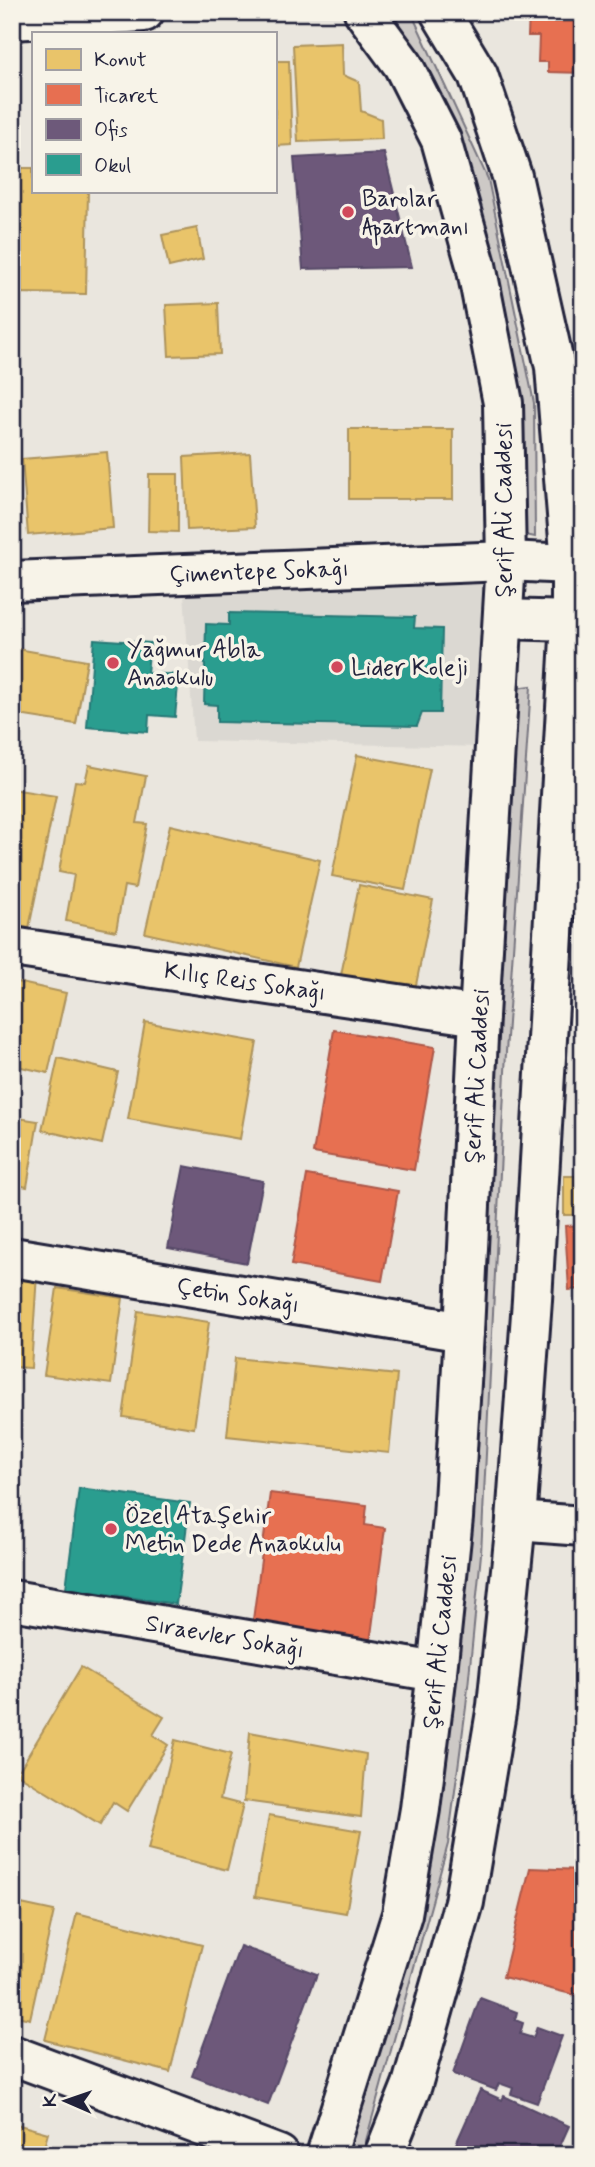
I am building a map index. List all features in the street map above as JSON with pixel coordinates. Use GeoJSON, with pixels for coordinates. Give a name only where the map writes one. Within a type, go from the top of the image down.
{"type":"FeatureCollection","features":[{"type":"Feature","properties":{"kind":"street"},"geometry":{"type":"LineString","coordinates":[[12,20],[144,12]]}},
{"type":"Feature","properties":{"kind":"street","name":"Şerif Ali Caddesi"},"geometry":{"type":"LineString","coordinates":[[326,2155],[402,1913],[420,1809],[437,1672],[453,1518],[506,561],[503,402],[476,265],[441,140],[403,65],[364,12]]}},
{"type":"Feature","properties":{"kind":"street"},"geometry":{"type":"LineString","coordinates":[[384,2155],[412,2085],[464,1902],[497,1706],[516,1521],[577,620],[555,367],[512,176],[478,75],[440,12]]}},
{"type":"Feature","properties":{"kind":"street","name":"Çimentepe Sokağı"},"geometry":{"type":"LineString","coordinates":[[12,580],[506,561],[571,564]]}},
{"type":"Feature","properties":{"kind":"street"},"geometry":{"type":"LineString","coordinates":[[503,619],[577,620]]}},
{"type":"Feature","properties":{"kind":"street","name":"Kılıç Reis Sokağı"},"geometry":{"type":"LineString","coordinates":[[12,947],[479,1016]]}},
{"type":"Feature","properties":{"kind":"street","name":"Çetin Sokağı"},"geometry":{"type":"LineString","coordinates":[[12,1257],[464,1332]]}},
{"type":"Feature","properties":{"kind":"street"},"geometry":{"type":"LineString","coordinates":[[516,1521],[583,1526]]}},
{"type":"Feature","properties":{"kind":"street","name":"Sıraevler Sokağı"},"geometry":{"type":"LineString","coordinates":[[12,1600],[437,1672]]}},
{"type":"Feature","properties":{"kind":"street"},"geometry":{"type":"LineString","coordinates":[[12,2055],[279,2155]]}},
{"type":"Feature","properties":{"kind":"shaded area"},"geometry":{"type":"Polygon","coordinates":[[[393,12],[411,12],[488,179],[534,403],[535,537],[521,534],[432,90],[393,12]]]}},
{"type":"Feature","properties":{"kind":"shaded area","name":"Lider Koleji"},"geometry":{"type":"Polygon","coordinates":[[[484,584],[483,747],[194,741],[184,593],[484,584]]]}},
{"type":"Feature","properties":{"kind":"shaded area"},"geometry":{"type":"Polygon","coordinates":[[[531,686],[506,1052],[481,1554],[466,1707],[448,1844],[362,2155],[342,2155],[432,1842],[517,688],[531,686]]]}},
{"type":"Feature","properties":{"kind":"building: Konut"},"geometry":{"type":"Polygon","coordinates":[[[342,43],[343,75],[359,82],[361,111],[381,119],[382,139],[298,142],[293,45],[342,43]]]}},
{"type":"Feature","properties":{"kind":"building: Konut"},"geometry":{"type":"Polygon","coordinates":[[[276,61],[289,61],[292,145],[276,146],[276,61]]]}},
{"type":"Feature","properties":{"kind":"building: Konut"},"geometry":{"type":"Polygon","coordinates":[[[14,168],[32,168],[32,192],[88,192],[86,294],[12,293],[14,168]]]}},
{"type":"Feature","properties":{"kind":"building: Konut"},"geometry":{"type":"Polygon","coordinates":[[[197,228],[203,259],[169,267],[162,235],[197,228]]]}},
{"type":"Feature","properties":{"kind":"building: Konut"},"geometry":{"type":"Polygon","coordinates":[[[218,303],[220,354],[169,356],[166,305],[218,303]]]}},
{"type":"Feature","properties":{"kind":"building: Konut"},"geometry":{"type":"Polygon","coordinates":[[[349,429],[453,429],[453,499],[349,499],[349,429]]]}},
{"type":"Feature","properties":{"kind":"building: Konut"},"geometry":{"type":"Polygon","coordinates":[[[107,452],[113,528],[28,535],[22,459],[107,452]]]}},
{"type":"Feature","properties":{"kind":"building: Konut"},"geometry":{"type":"Polygon","coordinates":[[[250,453],[255,527],[187,530],[184,457],[250,453]]]}},
{"type":"Feature","properties":{"kind":"building: Konut"},"geometry":{"type":"Polygon","coordinates":[[[149,474],[178,474],[178,532],[148,531],[149,474]]]}},
{"type":"Feature","properties":{"kind":"building: Konut"},"geometry":{"type":"Polygon","coordinates":[[[12,648],[87,661],[76,724],[12,714],[12,648]]]}},
{"type":"Feature","properties":{"kind":"building: Konut"},"geometry":{"type":"Polygon","coordinates":[[[357,755],[430,769],[405,890],[332,876],[357,755]]]}},
{"type":"Feature","properties":{"kind":"building: Konut"},"geometry":{"type":"Polygon","coordinates":[[[89,765],[146,776],[137,823],[147,824],[135,888],[124,886],[116,931],[66,921],[74,875],[59,872],[75,781],[85,782],[89,765]]]}},
{"type":"Feature","properties":{"kind":"building: Konut"},"geometry":{"type":"Polygon","coordinates":[[[12,789],[56,796],[29,928],[12,925],[12,789]]]}},
{"type":"Feature","properties":{"kind":"building: Konut"},"geometry":{"type":"Polygon","coordinates":[[[170,825],[320,860],[296,967],[145,933],[170,825]]]}},
{"type":"Feature","properties":{"kind":"building: Konut"},"geometry":{"type":"Polygon","coordinates":[[[359,885],[433,900],[414,995],[340,980],[359,885]]]}},
{"type":"Feature","properties":{"kind":"building: Konut"},"geometry":{"type":"Polygon","coordinates":[[[12,981],[66,993],[48,1073],[12,1065],[12,981]]]}},
{"type":"Feature","properties":{"kind":"building: Konut"},"geometry":{"type":"Polygon","coordinates":[[[145,1022],[257,1042],[240,1139],[128,1119],[145,1022]]]}},
{"type":"Feature","properties":{"kind":"building: Konut"},"geometry":{"type":"Polygon","coordinates":[[[58,1058],[118,1072],[102,1144],[42,1130],[58,1058]]]}},
{"type":"Feature","properties":{"kind":"building: Konut"},"geometry":{"type":"Polygon","coordinates":[[[12,1117],[38,1121],[27,1187],[12,1184],[12,1117]]]}},
{"type":"Feature","properties":{"kind":"building: Konut"},"geometry":{"type":"Polygon","coordinates":[[[564,1176],[583,1176],[583,1215],[564,1215],[564,1176]]]}},
{"type":"Feature","properties":{"kind":"building: Konut"},"geometry":{"type":"Polygon","coordinates":[[[12,1273],[37,1274],[31,1368],[12,1367],[12,1273]]]}},
{"type":"Feature","properties":{"kind":"building: Konut"},"geometry":{"type":"Polygon","coordinates":[[[57,1288],[123,1298],[111,1384],[44,1375],[57,1288]]]}},
{"type":"Feature","properties":{"kind":"building: Konut"},"geometry":{"type":"Polygon","coordinates":[[[138,1311],[209,1322],[194,1428],[123,1417],[138,1311]]]}},
{"type":"Feature","properties":{"kind":"building: Konut"},"geometry":{"type":"Polygon","coordinates":[[[235,1358],[397,1375],[389,1453],[227,1436],[235,1358]]]}},
{"type":"Feature","properties":{"kind":"building: Konut"},"geometry":{"type":"Polygon","coordinates":[[[81,1667],[164,1717],[153,1735],[168,1745],[127,1811],[113,1802],[100,1825],[17,1774],[81,1667]]]}},
{"type":"Feature","properties":{"kind":"building: Konut"},"geometry":{"type":"Polygon","coordinates":[[[250,1732],[366,1754],[361,1817],[244,1801],[250,1732]]]}},
{"type":"Feature","properties":{"kind":"building: Konut"},"geometry":{"type":"Polygon","coordinates":[[[175,1740],[231,1754],[220,1799],[243,1805],[227,1870],[148,1850],[175,1740]]]}},
{"type":"Feature","properties":{"kind":"building: Konut"},"geometry":{"type":"Polygon","coordinates":[[[269,1815],[361,1831],[346,1913],[255,1897],[269,1815]]]}},
{"type":"Feature","properties":{"kind":"building: Konut"},"geometry":{"type":"Polygon","coordinates":[[[12,1902],[54,1911],[30,2019],[12,2015],[12,1902]]]}},
{"type":"Feature","properties":{"kind":"building: Konut"},"geometry":{"type":"Polygon","coordinates":[[[77,1913],[202,1945],[170,2072],[45,2040],[77,1913]]]}},
{"type":"Feature","properties":{"kind":"building: Konut"},"geometry":{"type":"Polygon","coordinates":[[[12,2123],[48,2133],[42,2155],[12,2155],[12,2123]]]}},
{"type":"Feature","properties":{"kind":"building: Ticaret"},"geometry":{"type":"Polygon","coordinates":[[[529,12],[583,12],[583,73],[548,72],[548,62],[538,62],[539,36],[528,36],[529,12]]]}},
{"type":"Feature","properties":{"kind":"building: Ticaret"},"geometry":{"type":"Polygon","coordinates":[[[334,1030],[435,1047],[414,1170],[313,1153],[334,1030]]]}},
{"type":"Feature","properties":{"kind":"building: Ticaret"},"geometry":{"type":"Polygon","coordinates":[[[307,1175],[398,1191],[382,1281],[291,1265],[307,1175]]]}},
{"type":"Feature","properties":{"kind":"building: Ticaret"},"geometry":{"type":"Polygon","coordinates":[[[583,1225],[583,1289],[569,1290],[565,1226],[583,1225]]]}},
{"type":"Feature","properties":{"kind":"building: Ticaret"},"geometry":{"type":"Polygon","coordinates":[[[270,1493],[367,1505],[365,1525],[385,1528],[370,1643],[252,1627],[270,1493]]]}},
{"type":"Feature","properties":{"kind":"building: Ticaret"},"geometry":{"type":"Polygon","coordinates":[[[530,1868],[583,1870],[579,1996],[503,1977],[530,1868]]]}},
{"type":"Feature","properties":{"kind":"building: Ofis","name":"Barolar Apartmanı"},"geometry":{"type":"Polygon","coordinates":[[[384,153],[412,267],[303,269],[294,158],[384,153]]]}},
{"type":"Feature","properties":{"kind":"building: Ofis"},"geometry":{"type":"Polygon","coordinates":[[[184,1166],[263,1181],[247,1263],[168,1248],[184,1166]]]}},
{"type":"Feature","properties":{"kind":"building: Ofis"},"geometry":{"type":"Polygon","coordinates":[[[240,1946],[317,1974],[268,2105],[192,2076],[240,1946]]]}},
{"type":"Feature","properties":{"kind":"building: Ofis"},"geometry":{"type":"Polygon","coordinates":[[[480,1998],[517,2012],[515,2020],[523,2023],[520,2034],[533,2038],[537,2027],[562,2036],[537,2103],[511,2094],[513,2088],[499,2083],[496,2090],[453,2074],[480,1998]]]}},
{"type":"Feature","properties":{"kind":"building: Ofis"},"geometry":{"type":"Polygon","coordinates":[[[480,2090],[502,2100],[504,2096],[569,2126],[556,2155],[451,2155],[480,2090]]]}},
{"type":"Feature","properties":{"kind":"building: Okul","name":"Lider Koleji"},"geometry":{"type":"Polygon","coordinates":[[[229,613],[415,617],[414,628],[442,629],[440,713],[422,713],[417,726],[217,722],[217,705],[204,704],[206,624],[229,625],[229,613]]]}},
{"type":"Feature","properties":{"kind":"building: Okul"},"geometry":{"type":"Polygon","coordinates":[[[94,639],[150,643],[147,673],[179,675],[175,717],[149,715],[148,732],[87,727],[94,639]]]}},
{"type":"Feature","properties":{"kind":"building: Okul"},"geometry":{"type":"Polygon","coordinates":[[[79,1488],[190,1503],[176,1604],[66,1588],[79,1488]]]}},
{"type":"Feature","properties":{"kind":"place","name":"Barolar Apartmanı"},"geometry":{"type":"Point","coordinates":[348,212]}},
{"type":"Feature","properties":{"kind":"place","name":"Yağmur Abla Anaokulu"},"geometry":{"type":"Point","coordinates":[113,663]}},
{"type":"Feature","properties":{"kind":"place","name":"Lider Koleji"},"geometry":{"type":"Point","coordinates":[337,667]}},
{"type":"Feature","properties":{"kind":"place","name":"Özel Ataşehir Metin Dede Anaokulu"},"geometry":{"type":"Point","coordinates":[111,1529]}}]}
